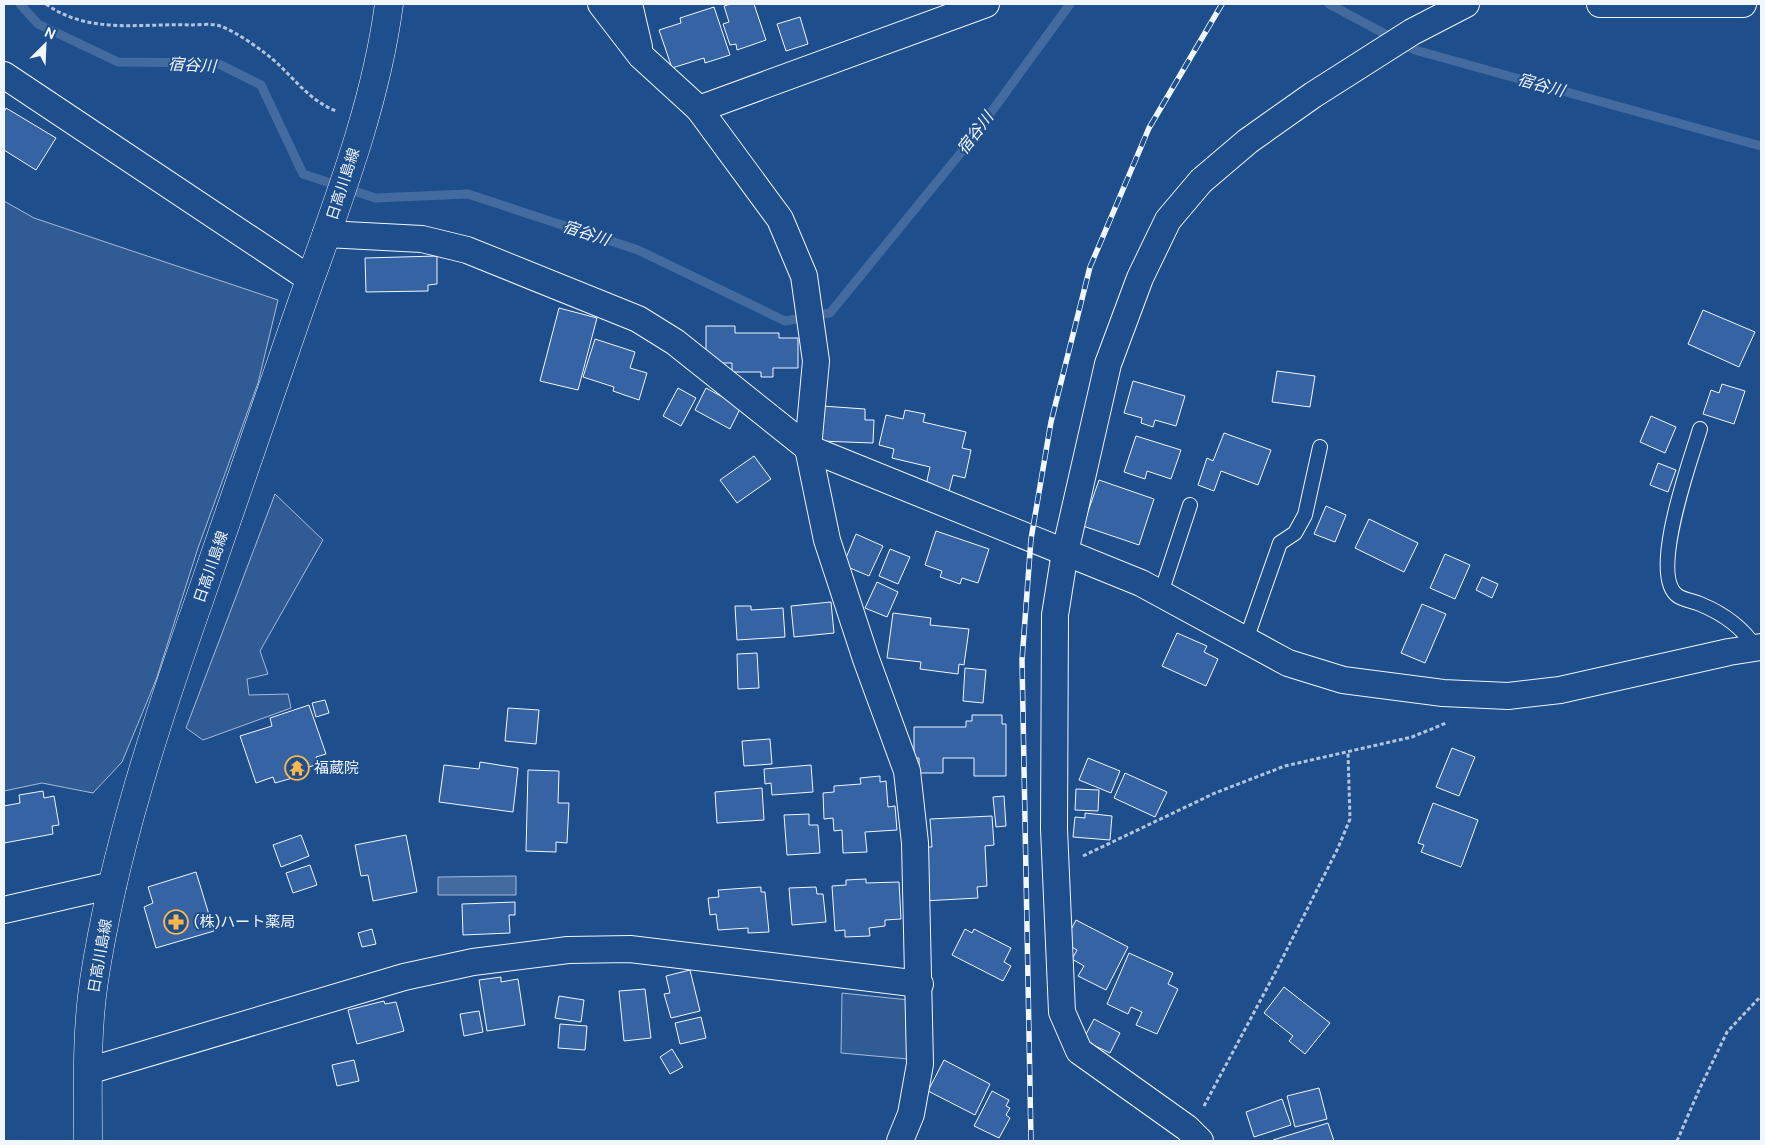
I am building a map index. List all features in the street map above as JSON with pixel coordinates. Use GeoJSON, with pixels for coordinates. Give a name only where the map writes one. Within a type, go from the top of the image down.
{"type":"FeatureCollection","features":[{"type":"Feature","properties":{"kind":"main road","name":"日高川島線"},"geometry":{"type":"LineString","coordinates":[[88,1141],[88,1072],[94,983],[113,885],[139,780],[174,672],[363,122],[383,50],[389,4]]}},
{"type":"Feature","properties":{"kind":"street"},"geometry":{"type":"LineString","coordinates":[[601,4],[641,56],[698,109],[780,219],[804,276],[816,361],[808,448],[827,540],[866,659],[906,771],[915,843],[920,984],[920,1064],[911,1114],[900,1141]]}},
{"type":"Feature","properties":{"kind":"street"},"geometry":{"type":"LineString","coordinates":[[629,4],[641,56]]}},
{"type":"Feature","properties":{"kind":"street"},"geometry":{"type":"LineString","coordinates":[[698,109],[986,4]]}},
{"type":"Feature","properties":{"kind":"street"},"geometry":{"type":"LineString","coordinates":[[1193,1134],[1080,1051],[1062,1012],[1055,870],[1055,615],[1065,552],[1108,364],[1140,278],[1168,220],[1201,181],[1248,141],[1313,95],[1412,32],[1466,4]]}},
{"type":"Feature","properties":{"kind":"street"},"geometry":{"type":"LineString","coordinates":[[1600,4],[1743,4]]}},
{"type":"Feature","properties":{"kind":"street"},"geometry":{"type":"LineString","coordinates":[[4,75],[310,279]]}},
{"type":"Feature","properties":{"kind":"street"},"geometry":{"type":"LineString","coordinates":[[329,225],[422,239],[467,250],[638,319],[675,342],[808,448],[1141,582],[1288,663],[1343,680],[1443,693],[1508,696],[1608,681],[1729,652],[1759,648]]}},
{"type":"Feature","properties":{"kind":"street"},"geometry":{"type":"LineString","coordinates":[[4,910],[113,885]]}},
{"type":"Feature","properties":{"kind":"street"},"geometry":{"type":"LineString","coordinates":[[88,1072],[404,977],[473,962],[568,950],[630,949],[920,984]]}},
{"type":"Feature","properties":{"kind":"lane"},"geometry":{"type":"LineString","coordinates":[[1700,429],[1678,501],[1669,543],[1666,568],[1669,582],[1677,596],[1702,604],[1730,621],[1759,648]]}},
{"type":"Feature","properties":{"kind":"lane"},"geometry":{"type":"LineString","coordinates":[[1246,640],[1280,543],[1295,533],[1305,515],[1320,447]]}},
{"type":"Feature","properties":{"kind":"lane"},"geometry":{"type":"LineString","coordinates":[[1161,593],[1190,505]]}},
{"type":"Feature","properties":{"kind":"path"},"geometry":{"type":"LineString","coordinates":[[46,4],[56,11],[103,26],[168,24],[219,26],[251,44],[276,62],[322,105],[363,122]]}},
{"type":"Feature","properties":{"kind":"path"},"geometry":{"type":"LineString","coordinates":[[1055,870],[1215,793],[1285,766],[1412,737],[1454,720]]}},
{"type":"Feature","properties":{"kind":"path"},"geometry":{"type":"LineString","coordinates":[[1193,1134],[1205,1104],[1338,848],[1350,820],[1348,753]]}},
{"type":"Feature","properties":{"kind":"path"},"geometry":{"type":"LineString","coordinates":[[1677,1141],[1727,1032],[1761,996]]}},
{"type":"Feature","properties":{"kind":"shaded area"},"geometry":{"type":"Polygon","coordinates":[[[4,201],[34,218],[278,300],[258,383],[198,548],[156,680],[122,762],[93,793],[42,783],[4,791],[4,201]]]}},
{"type":"Feature","properties":{"kind":"shaded area"},"geometry":{"type":"Polygon","coordinates":[[[275,494],[323,540],[260,651],[268,674],[247,679],[249,695],[288,694],[291,708],[203,740],[186,728],[275,494]]]}},
{"type":"Feature","properties":{"kind":"shaded area"},"geometry":{"type":"Polygon","coordinates":[[[516,876],[516,895],[438,895],[438,877],[516,876]]]}},
{"type":"Feature","properties":{"kind":"shaded area"},"geometry":{"type":"Polygon","coordinates":[[[842,993],[909,1000],[908,1059],[841,1053],[842,993]]]}},
{"type":"Feature","properties":{"kind":"building"},"geometry":{"type":"Polygon","coordinates":[[[731,4],[754,4],[766,40],[737,50],[736,44],[730,45],[723,24],[729,22],[724,6],[731,4]]]}},
{"type":"Feature","properties":{"kind":"building"},"geometry":{"type":"Polygon","coordinates":[[[714,7],[730,55],[705,63],[704,58],[672,68],[659,30],[681,23],[680,18],[714,7]]]}},
{"type":"Feature","properties":{"kind":"building"},"geometry":{"type":"Polygon","coordinates":[[[800,17],[808,44],[786,51],[777,24],[800,17]]]}},
{"type":"Feature","properties":{"kind":"building"},"geometry":{"type":"Polygon","coordinates":[[[6,108],[56,138],[36,170],[4,150],[4,112],[6,108]]]}},
{"type":"Feature","properties":{"kind":"building"},"geometry":{"type":"Polygon","coordinates":[[[437,256],[437,284],[428,285],[428,291],[366,292],[365,258],[437,256]]]}},
{"type":"Feature","properties":{"kind":"building"},"geometry":{"type":"Polygon","coordinates":[[[559,308],[597,318],[578,390],[540,381],[559,308]]]}},
{"type":"Feature","properties":{"kind":"building"},"geometry":{"type":"Polygon","coordinates":[[[1703,310],[1755,332],[1739,367],[1688,344],[1703,310]]]}},
{"type":"Feature","properties":{"kind":"building"},"geometry":{"type":"Polygon","coordinates":[[[706,326],[735,326],[735,333],[779,333],[779,338],[798,338],[798,368],[773,368],[773,377],[761,377],[761,372],[732,372],[732,363],[706,363],[706,326]]]}},
{"type":"Feature","properties":{"kind":"building"},"geometry":{"type":"Polygon","coordinates":[[[595,339],[635,352],[630,368],[647,373],[639,400],[613,391],[614,387],[583,377],[595,339]]]}},
{"type":"Feature","properties":{"kind":"building"},"geometry":{"type":"Polygon","coordinates":[[[1277,371],[1315,376],[1310,407],[1272,402],[1277,371]]]}},
{"type":"Feature","properties":{"kind":"building"},"geometry":{"type":"Polygon","coordinates":[[[1133,381],[1185,396],[1176,426],[1155,420],[1153,427],[1141,423],[1142,418],[1124,413],[1133,381]]]}},
{"type":"Feature","properties":{"kind":"building"},"geometry":{"type":"Polygon","coordinates":[[[1722,384],[1745,391],[1734,424],[1703,414],[1711,390],[1719,393],[1722,384]]]}},
{"type":"Feature","properties":{"kind":"building"},"geometry":{"type":"Polygon","coordinates":[[[678,388],[696,398],[681,426],[663,416],[678,388]]]}},
{"type":"Feature","properties":{"kind":"building"},"geometry":{"type":"Polygon","coordinates":[[[706,388],[741,407],[730,429],[695,410],[706,388]]]}},
{"type":"Feature","properties":{"kind":"building"},"geometry":{"type":"Polygon","coordinates":[[[822,406],[865,409],[865,420],[874,420],[873,443],[820,441],[822,406]]]}},
{"type":"Feature","properties":{"kind":"building"},"geometry":{"type":"Polygon","coordinates":[[[905,410],[925,414],[923,422],[966,432],[962,448],[971,450],[965,478],[953,475],[949,491],[926,485],[930,467],[892,458],[894,449],[879,445],[886,415],[903,419],[905,410]]]}},
{"type":"Feature","properties":{"kind":"building"},"geometry":{"type":"Polygon","coordinates":[[[1651,416],[1676,427],[1665,453],[1640,442],[1651,416]]]}},
{"type":"Feature","properties":{"kind":"building"},"geometry":{"type":"Polygon","coordinates":[[[1224,433],[1271,450],[1258,485],[1221,471],[1214,491],[1198,485],[1207,458],[1213,461],[1224,433]]]}},
{"type":"Feature","properties":{"kind":"building"},"geometry":{"type":"Polygon","coordinates":[[[1136,436],[1181,450],[1171,479],[1147,471],[1145,479],[1124,472],[1136,436]]]}},
{"type":"Feature","properties":{"kind":"building"},"geometry":{"type":"Polygon","coordinates":[[[754,456],[771,479],[737,503],[720,480],[754,456]]]}},
{"type":"Feature","properties":{"kind":"building"},"geometry":{"type":"Polygon","coordinates":[[[1658,463],[1676,470],[1668,492],[1650,485],[1658,463]]]}},
{"type":"Feature","properties":{"kind":"building"},"geometry":{"type":"Polygon","coordinates":[[[1099,480],[1154,499],[1139,545],[1083,526],[1099,480]]]}},
{"type":"Feature","properties":{"kind":"building"},"geometry":{"type":"Polygon","coordinates":[[[1326,506],[1346,515],[1335,542],[1314,534],[1326,506]]]}},
{"type":"Feature","properties":{"kind":"building"},"geometry":{"type":"Polygon","coordinates":[[[1369,519],[1418,543],[1404,572],[1355,548],[1369,519]]]}},
{"type":"Feature","properties":{"kind":"building"},"geometry":{"type":"Polygon","coordinates":[[[936,531],[989,549],[978,583],[962,578],[960,584],[940,577],[942,571],[925,565],[936,531]]]}},
{"type":"Feature","properties":{"kind":"building"},"geometry":{"type":"Polygon","coordinates":[[[856,534],[883,546],[869,576],[843,565],[856,534]]]}},
{"type":"Feature","properties":{"kind":"building"},"geometry":{"type":"Polygon","coordinates":[[[890,549],[910,557],[898,584],[879,576],[890,549]]]}},
{"type":"Feature","properties":{"kind":"building"},"geometry":{"type":"Polygon","coordinates":[[[1445,554],[1470,565],[1455,599],[1430,588],[1445,554]]]}},
{"type":"Feature","properties":{"kind":"building"},"geometry":{"type":"Polygon","coordinates":[[[1482,577],[1498,584],[1492,598],[1476,590],[1482,577]]]}},
{"type":"Feature","properties":{"kind":"building"},"geometry":{"type":"Polygon","coordinates":[[[877,582],[898,592],[887,617],[865,608],[877,582]]]}},
{"type":"Feature","properties":{"kind":"building"},"geometry":{"type":"Polygon","coordinates":[[[831,602],[834,633],[794,637],[791,606],[831,602]]]}},
{"type":"Feature","properties":{"kind":"building"},"geometry":{"type":"Polygon","coordinates":[[[1422,604],[1446,614],[1425,663],[1401,653],[1422,604]]]}},
{"type":"Feature","properties":{"kind":"building"},"geometry":{"type":"Polygon","coordinates":[[[735,606],[751,606],[751,610],[783,608],[785,637],[737,640],[735,606]]]}},
{"type":"Feature","properties":{"kind":"building"},"geometry":{"type":"Polygon","coordinates":[[[893,613],[931,618],[930,625],[969,629],[964,665],[959,664],[958,674],[920,669],[921,662],[887,658],[893,613]]]}},
{"type":"Feature","properties":{"kind":"building"},"geometry":{"type":"Polygon","coordinates":[[[1177,633],[1207,646],[1204,652],[1218,659],[1206,686],[1162,666],[1177,633]]]}},
{"type":"Feature","properties":{"kind":"building"},"geometry":{"type":"Polygon","coordinates":[[[757,653],[759,688],[738,689],[737,654],[757,653]]]}},
{"type":"Feature","properties":{"kind":"building"},"geometry":{"type":"Polygon","coordinates":[[[965,668],[986,670],[983,703],[963,701],[965,668]]]}},
{"type":"Feature","properties":{"kind":"building"},"geometry":{"type":"Polygon","coordinates":[[[325,700],[329,713],[316,717],[312,703],[325,700]]]}},
{"type":"Feature","properties":{"kind":"building"},"geometry":{"type":"Polygon","coordinates":[[[309,705],[326,754],[316,757],[318,764],[294,772],[296,777],[275,783],[273,777],[256,783],[240,736],[272,726],[270,718],[309,705]]]}},
{"type":"Feature","properties":{"kind":"building"},"geometry":{"type":"Polygon","coordinates":[[[508,708],[539,710],[536,744],[505,741],[508,708]]]}},
{"type":"Feature","properties":{"kind":"building"},"geometry":{"type":"Polygon","coordinates":[[[972,715],[1002,715],[1002,724],[1006,724],[1006,776],[974,776],[974,758],[943,758],[943,773],[919,773],[919,758],[914,758],[914,727],[966,727],[966,721],[972,721],[972,715]]]}},
{"type":"Feature","properties":{"kind":"building"},"geometry":{"type":"Polygon","coordinates":[[[770,739],[772,764],[744,766],[742,741],[770,739]]]}},
{"type":"Feature","properties":{"kind":"building"},"geometry":{"type":"Polygon","coordinates":[[[1452,748],[1475,757],[1459,796],[1436,787],[1452,748]]]}},
{"type":"Feature","properties":{"kind":"building"},"geometry":{"type":"Polygon","coordinates":[[[1088,758],[1120,771],[1111,793],[1079,780],[1088,758]]]}},
{"type":"Feature","properties":{"kind":"building"},"geometry":{"type":"Polygon","coordinates":[[[480,762],[518,768],[513,812],[439,802],[444,765],[479,769],[480,762]]]}},
{"type":"Feature","properties":{"kind":"building"},"geometry":{"type":"Polygon","coordinates":[[[811,765],[813,792],[772,795],[771,783],[765,784],[764,769],[811,765]]]}},
{"type":"Feature","properties":{"kind":"building"},"geometry":{"type":"Polygon","coordinates":[[[528,770],[559,771],[558,803],[569,803],[567,843],[556,842],[556,852],[526,851],[528,770]]]}},
{"type":"Feature","properties":{"kind":"building"},"geometry":{"type":"Polygon","coordinates":[[[1125,773],[1167,792],[1155,817],[1114,798],[1125,773]]]}},
{"type":"Feature","properties":{"kind":"building"},"geometry":{"type":"Polygon","coordinates":[[[880,776],[880,782],[886,781],[888,807],[895,806],[897,830],[865,832],[867,852],[843,853],[842,830],[834,831],[833,818],[824,819],[823,793],[834,792],[834,786],[861,784],[860,778],[880,776]]]}},
{"type":"Feature","properties":{"kind":"building"},"geometry":{"type":"Polygon","coordinates":[[[762,788],[764,820],[717,823],[715,792],[762,788]]]}},
{"type":"Feature","properties":{"kind":"building"},"geometry":{"type":"Polygon","coordinates":[[[1076,789],[1099,790],[1098,811],[1075,810],[1076,789]]]}},
{"type":"Feature","properties":{"kind":"building"},"geometry":{"type":"Polygon","coordinates":[[[43,791],[44,798],[54,796],[59,825],[52,826],[53,834],[4,843],[4,806],[20,803],[19,795],[43,791]]]}},
{"type":"Feature","properties":{"kind":"building"},"geometry":{"type":"Polygon","coordinates":[[[1004,796],[1006,826],[996,827],[993,797],[1004,796]]]}},
{"type":"Feature","properties":{"kind":"building"},"geometry":{"type":"Polygon","coordinates":[[[1433,803],[1478,820],[1461,867],[1421,852],[1424,845],[1418,843],[1433,803]]]}},
{"type":"Feature","properties":{"kind":"building"},"geometry":{"type":"Polygon","coordinates":[[[1085,813],[1112,816],[1110,840],[1073,837],[1075,817],[1085,818],[1085,813]]]}},
{"type":"Feature","properties":{"kind":"building"},"geometry":{"type":"Polygon","coordinates":[[[809,814],[809,825],[818,825],[820,853],[787,855],[784,815],[809,814]]]}},
{"type":"Feature","properties":{"kind":"building"},"geometry":{"type":"Polygon","coordinates":[[[992,816],[994,845],[985,846],[987,886],[977,887],[978,898],[923,901],[920,847],[932,847],[930,819],[992,816]]]}},
{"type":"Feature","properties":{"kind":"building"},"geometry":{"type":"Polygon","coordinates":[[[301,835],[309,856],[281,867],[273,845],[301,835]]]}},
{"type":"Feature","properties":{"kind":"building"},"geometry":{"type":"Polygon","coordinates":[[[406,835],[417,892],[373,901],[368,875],[361,876],[355,845],[406,835]]]}},
{"type":"Feature","properties":{"kind":"building"},"geometry":{"type":"Polygon","coordinates":[[[310,865],[317,885],[293,893],[286,873],[310,865]]]}},
{"type":"Feature","properties":{"kind":"building"},"geometry":{"type":"Polygon","coordinates":[[[196,872],[214,931],[156,948],[144,907],[153,903],[148,887],[196,872]]]}},
{"type":"Feature","properties":{"kind":"building"},"geometry":{"type":"Polygon","coordinates":[[[866,879],[866,883],[899,882],[901,919],[885,920],[885,926],[869,928],[870,936],[845,937],[845,930],[835,931],[832,886],[846,885],[846,880],[866,879]]]}},
{"type":"Feature","properties":{"kind":"building"},"geometry":{"type":"Polygon","coordinates":[[[761,887],[761,892],[765,892],[769,932],[748,933],[748,928],[718,930],[716,914],[710,915],[708,898],[719,897],[718,890],[761,887]]]}},
{"type":"Feature","properties":{"kind":"building"},"geometry":{"type":"Polygon","coordinates":[[[816,887],[817,894],[823,894],[826,922],[792,925],[789,888],[816,887]]]}},
{"type":"Feature","properties":{"kind":"building"},"geometry":{"type":"Polygon","coordinates":[[[515,902],[515,915],[509,915],[510,933],[463,935],[462,904],[515,902]]]}},
{"type":"Feature","properties":{"kind":"building"},"geometry":{"type":"Polygon","coordinates":[[[1076,920],[1128,947],[1106,990],[1078,976],[1084,966],[1072,959],[1077,950],[1064,943],[1076,920]]]}},
{"type":"Feature","properties":{"kind":"building"},"geometry":{"type":"Polygon","coordinates":[[[372,929],[376,944],[362,947],[358,933],[372,929]]]}},
{"type":"Feature","properties":{"kind":"building"},"geometry":{"type":"Polygon","coordinates":[[[965,929],[972,933],[974,929],[1011,948],[1004,962],[1011,966],[1003,981],[952,955],[965,929]]]}},
{"type":"Feature","properties":{"kind":"building"},"geometry":{"type":"Polygon","coordinates":[[[1129,953],[1173,973],[1168,984],[1178,989],[1157,1034],[1136,1025],[1142,1012],[1131,1007],[1128,1014],[1107,1004],[1129,953]]]}},
{"type":"Feature","properties":{"kind":"building"},"geometry":{"type":"Polygon","coordinates":[[[690,970],[700,1011],[671,1018],[664,994],[670,993],[666,976],[690,970]]]}},
{"type":"Feature","properties":{"kind":"building"},"geometry":{"type":"Polygon","coordinates":[[[501,977],[501,982],[518,979],[525,1025],[487,1031],[479,980],[501,977]]]}},
{"type":"Feature","properties":{"kind":"building"},"geometry":{"type":"Polygon","coordinates":[[[1284,987],[1330,1023],[1305,1054],[1289,1041],[1293,1036],[1264,1013],[1284,987]]]}},
{"type":"Feature","properties":{"kind":"building"},"geometry":{"type":"Polygon","coordinates":[[[645,989],[651,1038],[624,1041],[619,991],[645,989]]]}},
{"type":"Feature","properties":{"kind":"building"},"geometry":{"type":"Polygon","coordinates":[[[559,996],[584,1000],[581,1022],[555,1018],[559,996]]]}},
{"type":"Feature","properties":{"kind":"building"},"geometry":{"type":"Polygon","coordinates":[[[384,1001],[385,1004],[396,1002],[404,1031],[357,1044],[348,1010],[384,1001]]]}},
{"type":"Feature","properties":{"kind":"building"},"geometry":{"type":"Polygon","coordinates":[[[479,1011],[483,1032],[464,1036],[460,1014],[479,1011]]]}},
{"type":"Feature","properties":{"kind":"building"},"geometry":{"type":"Polygon","coordinates":[[[701,1017],[706,1038],[680,1044],[675,1023],[701,1017]]]}},
{"type":"Feature","properties":{"kind":"building"},"geometry":{"type":"Polygon","coordinates":[[[1094,1019],[1120,1033],[1110,1053],[1083,1040],[1094,1019]]]}},
{"type":"Feature","properties":{"kind":"building"},"geometry":{"type":"Polygon","coordinates":[[[560,1024],[587,1026],[585,1050],[558,1048],[560,1024]]]}},
{"type":"Feature","properties":{"kind":"building"},"geometry":{"type":"Polygon","coordinates":[[[672,1049],[683,1067],[670,1074],[660,1057],[672,1049]]]}},
{"type":"Feature","properties":{"kind":"building"},"geometry":{"type":"Polygon","coordinates":[[[354,1060],[359,1081],[337,1086],[332,1065],[354,1060]]]}},
{"type":"Feature","properties":{"kind":"building"},"geometry":{"type":"Polygon","coordinates":[[[944,1060],[990,1084],[975,1115],[928,1091],[944,1060]]]}},
{"type":"Feature","properties":{"kind":"building"},"geometry":{"type":"Polygon","coordinates":[[[1319,1088],[1327,1119],[1295,1127],[1287,1096],[1319,1088]]]}},
{"type":"Feature","properties":{"kind":"building"},"geometry":{"type":"Polygon","coordinates":[[[992,1091],[1009,1100],[1006,1106],[1010,1108],[1006,1115],[1010,1118],[999,1138],[974,1126],[992,1091]]]}},
{"type":"Feature","properties":{"kind":"building"},"geometry":{"type":"Polygon","coordinates":[[[1282,1099],[1291,1125],[1254,1137],[1246,1112],[1282,1099]]]}},
{"type":"Feature","properties":{"kind":"building"},"geometry":{"type":"Polygon","coordinates":[[[1328,1123],[1334,1141],[1273,1141],[1273,1140],[1328,1123]]]}},
{"type":"Feature","properties":{"kind":"waterway","name":"宿谷川"},"geometry":{"type":"LineString","coordinates":[[20,4],[38,24],[118,62],[217,63],[261,85],[303,174],[375,198],[468,194],[638,250],[785,321],[830,313],[968,144],[1070,4]]}},
{"type":"Feature","properties":{"kind":"waterway","name":"宿谷川"},"geometry":{"type":"LineString","coordinates":[[1329,4],[1415,50],[1761,146]]}},
{"type":"Feature","properties":{"kind":"railway"},"geometry":{"type":"LineString","coordinates":[[1031,1141],[1022,660],[1031,539],[1051,422],[1090,267],[1149,128],[1222,4]]}},
{"type":"Feature","properties":{"kind":"place","name":"福蔵院"},"geometry":{"type":"Point","coordinates":[297,768]}},
{"type":"Feature","properties":{"kind":"place","name":"(株)ハート薬局"},"geometry":{"type":"Point","coordinates":[176,922]}}]}
